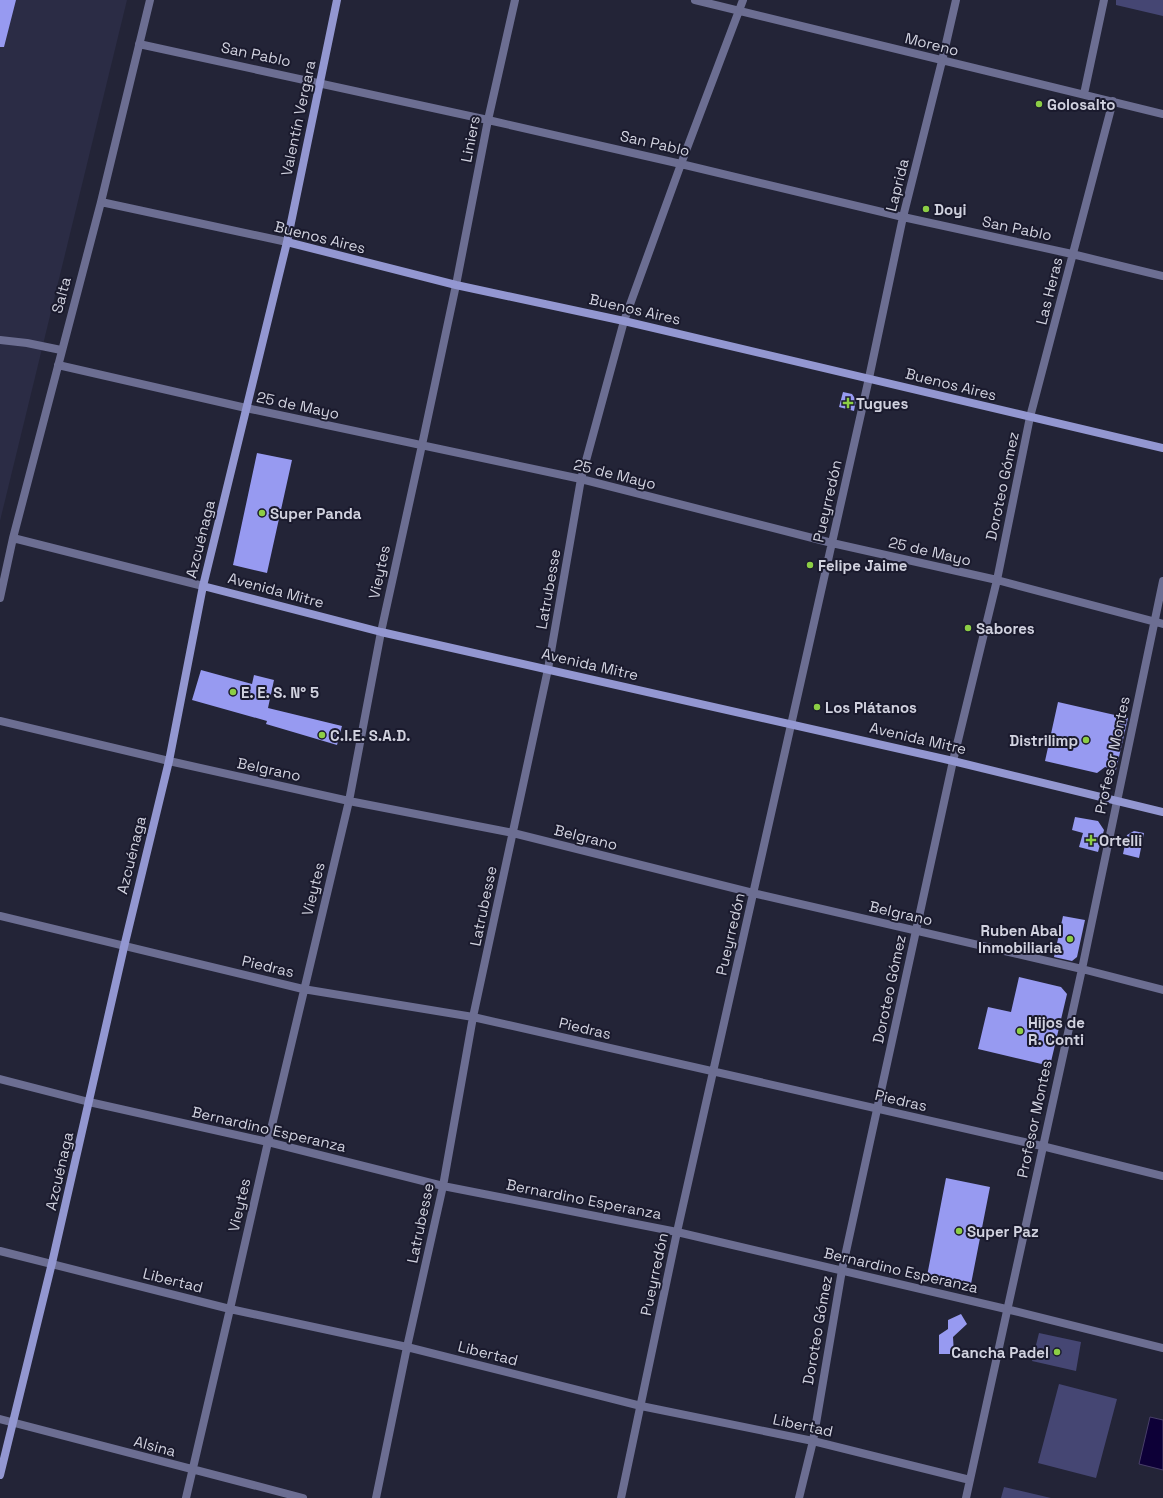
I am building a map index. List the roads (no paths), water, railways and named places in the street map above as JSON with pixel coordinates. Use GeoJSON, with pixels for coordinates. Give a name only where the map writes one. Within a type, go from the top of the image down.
{"type":"FeatureCollection","features":[{"type":"Feature","properties":{"kind":"street","name":"Salta"},"geometry":{"type":"LineString","coordinates":[[0,598],[13,538],[100,202],[150,0]]}},
{"type":"Feature","properties":{"kind":"street","name":"Valentín Vergara"},"geometry":{"type":"LineString","coordinates":[[287,242],[337,0]]}},
{"type":"Feature","properties":{"kind":"street","name":"Liniers"},"geometry":{"type":"LineString","coordinates":[[456,285],[488,120],[515,0]]}},
{"type":"Feature","properties":{"kind":"street","name":"Moreno"},"geometry":{"type":"LineString","coordinates":[[695,0],[1163,114]]}},
{"type":"Feature","properties":{"kind":"street","name":"Latrubesse"},"geometry":{"type":"LineString","coordinates":[[376,1498],[407,1347],[443,1186],[473,1017],[548,669],[581,479],[624,321],[742,0]]}},
{"type":"Feature","properties":{"kind":"street","name":"Laprida"},"geometry":{"type":"LineString","coordinates":[[869,378],[903,217],[956,0]]}},
{"type":"Feature","properties":{"kind":"street"},"geometry":{"type":"LineString","coordinates":[[1084,94],[1104,0]]}},
{"type":"Feature","properties":{"kind":"street","name":"San Pablo"},"geometry":{"type":"LineString","coordinates":[[139,44],[320,82],[488,120],[1163,276]]}},
{"type":"Feature","properties":{"kind":"street","name":"Las Heras"},"geometry":{"type":"LineString","coordinates":[[1030,417],[1113,101]]}},
{"type":"Feature","properties":{"kind":"street","name":"Buenos Aires"},"geometry":{"type":"LineString","coordinates":[[100,202],[287,242],[456,285],[624,321],[1163,448]]}},
{"type":"Feature","properties":{"kind":"street","name":"Azcuénaga"},"geometry":{"type":"LineString","coordinates":[[0,1475],[52,1263],[124,947],[169,761],[203,586],[287,242]]}},
{"type":"Feature","properties":{"kind":"street","name":"Vieytes"},"geometry":{"type":"LineString","coordinates":[[186,1498],[303,989],[350,801],[380,632],[456,285]]}},
{"type":"Feature","properties":{"kind":"street"},"geometry":{"type":"LineString","coordinates":[[0,340],[27,343],[62,350]]}},
{"type":"Feature","properties":{"kind":"street","name":"25 de Mayo"},"geometry":{"type":"LineString","coordinates":[[58,365],[246,408],[581,479],[832,543],[997,580],[1163,624]]}},
{"type":"Feature","properties":{"kind":"street","name":"Pueyrredón"},"geometry":{"type":"LineString","coordinates":[[621,1498],[642,1406],[677,1232],[869,378]]}},
{"type":"Feature","properties":{"kind":"street","name":"Doroteo Gómez"},"geometry":{"type":"LineString","coordinates":[[799,1498],[813,1441],[842,1270],[953,760],[997,580],[1030,417]]}},
{"type":"Feature","properties":{"kind":"street","name":"Avenida Mitre"},"geometry":{"type":"LineString","coordinates":[[13,538],[380,632],[953,760],[1163,812]]}},
{"type":"Feature","properties":{"kind":"street","name":"Profesor Montes"},"geometry":{"type":"LineString","coordinates":[[966,1498],[1006,1308],[1082,969],[1163,581]]}},
{"type":"Feature","properties":{"kind":"street","name":"Belgrano"},"geometry":{"type":"LineString","coordinates":[[0,721],[169,761],[350,801],[513,833],[753,893],[1082,969],[1163,990]]}},
{"type":"Feature","properties":{"kind":"street","name":"Piedras"},"geometry":{"type":"LineString","coordinates":[[0,916],[303,989],[473,1017],[1042,1146],[1163,1176]]}},
{"type":"Feature","properties":{"kind":"street","name":"Bernardino Esperanza"},"geometry":{"type":"LineString","coordinates":[[0,1079],[89,1102],[268,1142],[443,1186],[677,1232],[1006,1308],[1163,1348]]}},
{"type":"Feature","properties":{"kind":"street","name":"Libertad"},"geometry":{"type":"LineString","coordinates":[[0,1251],[230,1309],[407,1347],[642,1406],[813,1441],[970,1480]]}},
{"type":"Feature","properties":{"kind":"street","name":"Alsina"},"geometry":{"type":"LineString","coordinates":[[0,1419],[303,1498]]}},
{"type":"Feature","properties":{"kind":"place","name":"Golosalto"},"geometry":{"type":"Point","coordinates":[1039,104]}},
{"type":"Feature","properties":{"kind":"place","name":"Doyi"},"geometry":{"type":"Point","coordinates":[926,209]}},
{"type":"Feature","properties":{"kind":"place","name":"Tugues"},"geometry":{"type":"Point","coordinates":[848,403]}},
{"type":"Feature","properties":{"kind":"place","name":"Super Panda"},"geometry":{"type":"Point","coordinates":[262,513]}},
{"type":"Feature","properties":{"kind":"place","name":"Felipe Jaime"},"geometry":{"type":"Point","coordinates":[810,565]}},
{"type":"Feature","properties":{"kind":"place","name":"Sabores"},"geometry":{"type":"Point","coordinates":[968,628]}},
{"type":"Feature","properties":{"kind":"place","name":"E. E. S. N° 5"},"geometry":{"type":"Point","coordinates":[233,692]}},
{"type":"Feature","properties":{"kind":"place","name":"Los Plátanos"},"geometry":{"type":"Point","coordinates":[817,707]}},
{"type":"Feature","properties":{"kind":"place","name":"C.I.E. S.A.D."},"geometry":{"type":"Point","coordinates":[322,735]}},
{"type":"Feature","properties":{"kind":"place","name":"Distrilimp"},"geometry":{"type":"Point","coordinates":[1086,740]}},
{"type":"Feature","properties":{"kind":"place","name":"Ortelli"},"geometry":{"type":"Point","coordinates":[1091,840]}},
{"type":"Feature","properties":{"kind":"place","name":"Ruben Abal Inmobiliaria"},"geometry":{"type":"Point","coordinates":[1070,939]}},
{"type":"Feature","properties":{"kind":"place","name":"Hijos de R. Conti"},"geometry":{"type":"Point","coordinates":[1020,1031]}},
{"type":"Feature","properties":{"kind":"place","name":"Super Paz"},"geometry":{"type":"Point","coordinates":[959,1231]}},
{"type":"Feature","properties":{"kind":"place","name":"Cancha Padel"},"geometry":{"type":"Point","coordinates":[1057,1352]}}]}
